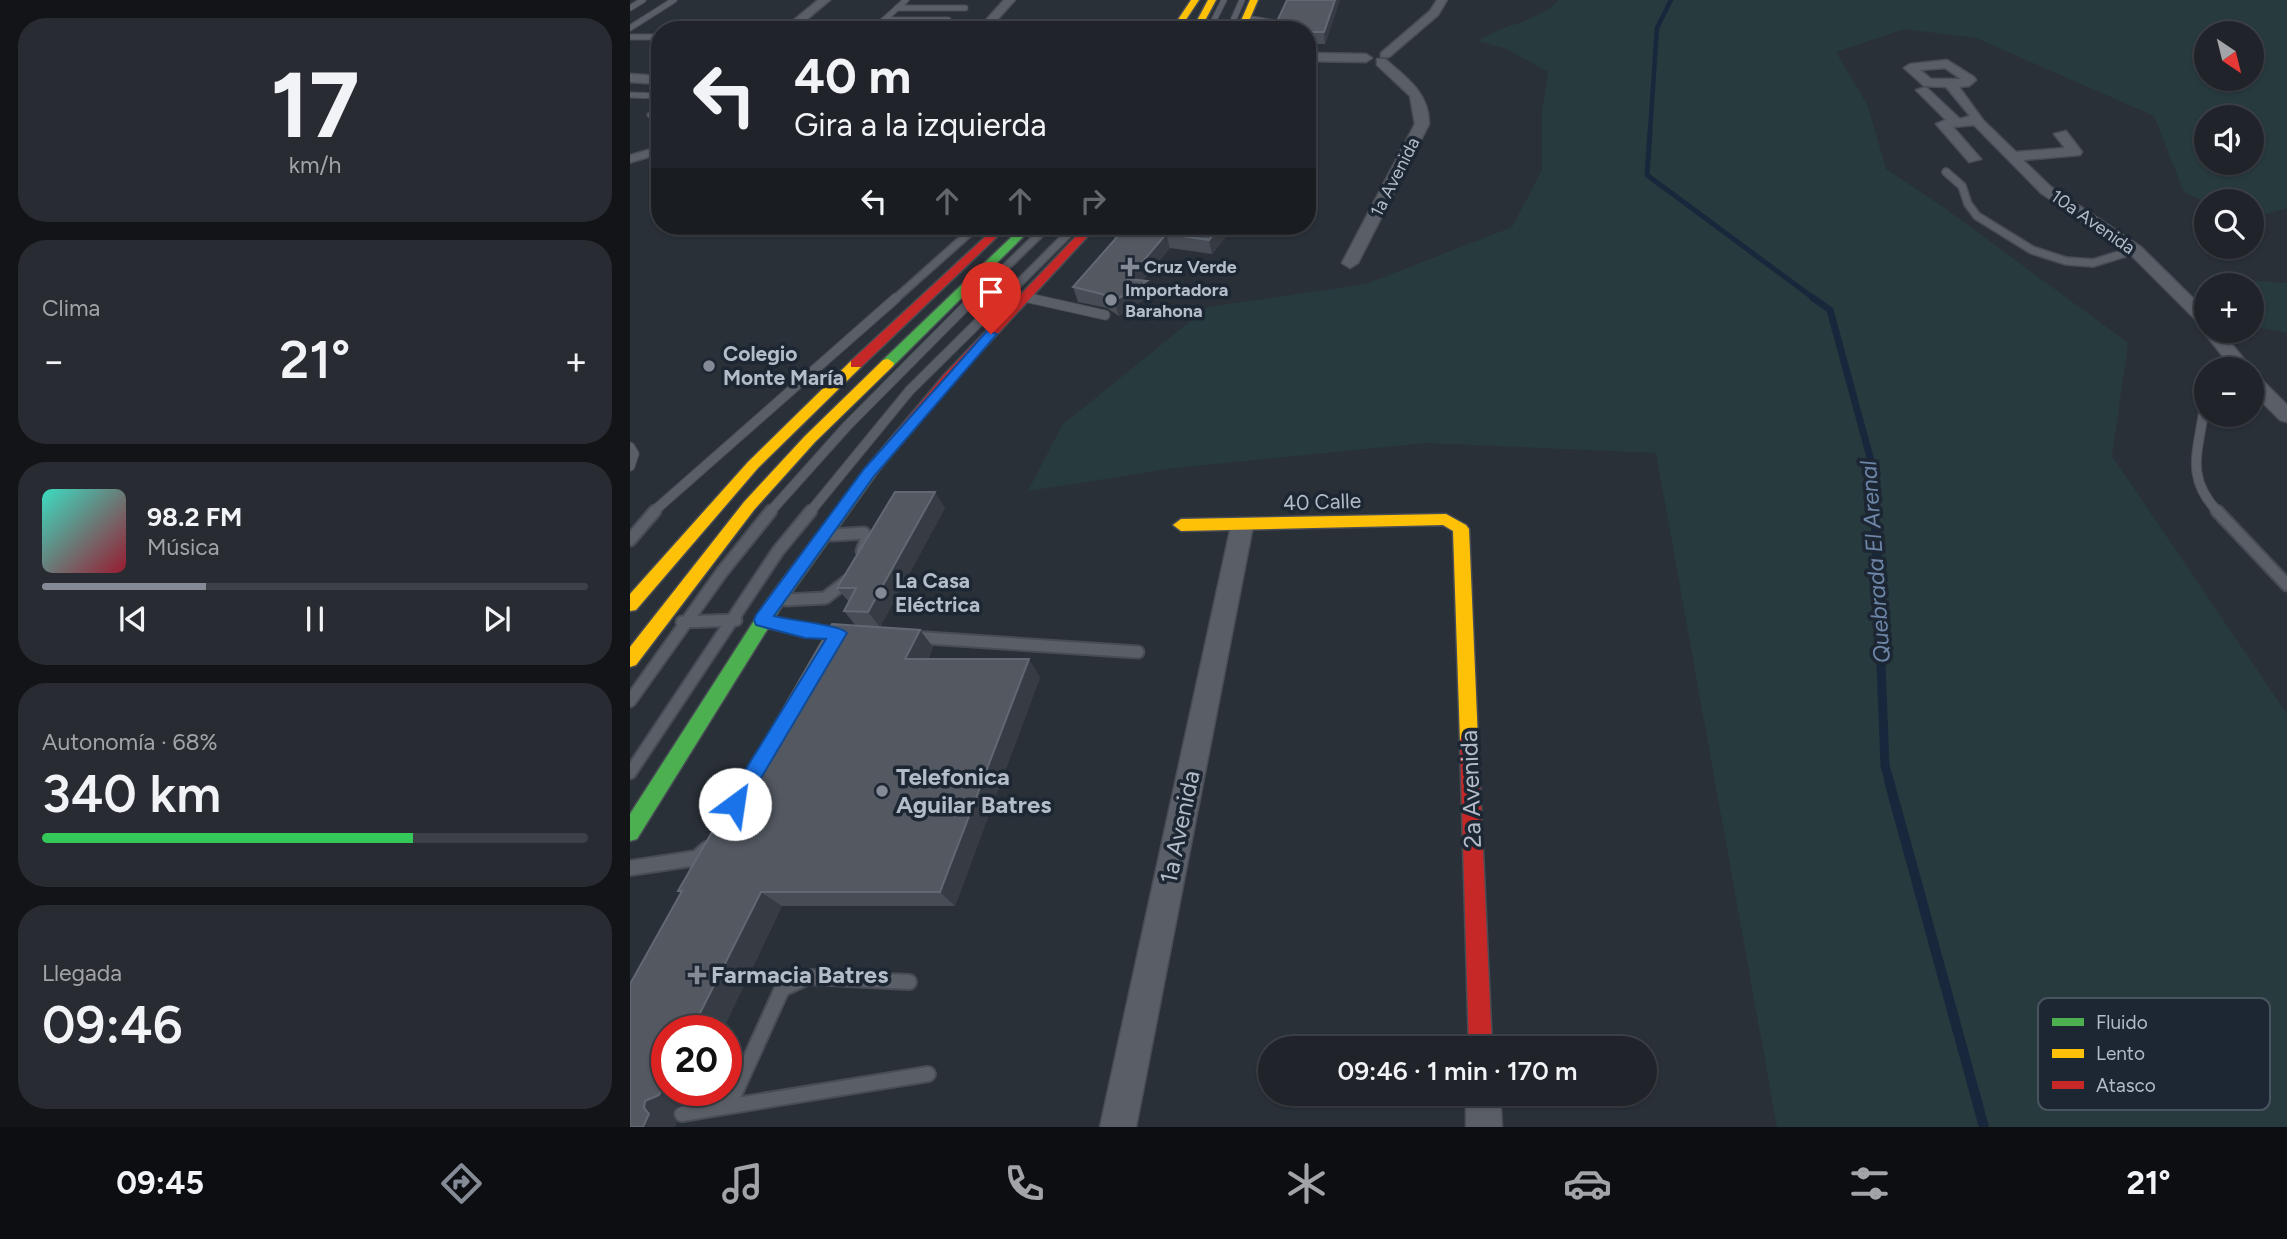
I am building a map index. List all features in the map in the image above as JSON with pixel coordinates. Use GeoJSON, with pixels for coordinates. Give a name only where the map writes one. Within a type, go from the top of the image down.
{"type":"FeatureCollection","features":[{"type":"Feature","properties":{"kind":"main road"},"geometry":{"type":"LineString","coordinates":[[1181,21],[1195,0]]}},
{"type":"Feature","properties":{"kind":"main road"},"geometry":{"type":"LineString","coordinates":[[1201,21],[1212,0]]}},
{"type":"Feature","properties":{"kind":"main road"},"geometry":{"type":"LineString","coordinates":[[1245,21],[1254,0]]}},
{"type":"Feature","properties":{"kind":"main road"},"geometry":{"type":"LineString","coordinates":[[630,605],[753,465],[891,329],[993,235]]}},
{"type":"Feature","properties":{"kind":"main road"},"geometry":{"type":"LineString","coordinates":[[630,660],[749,506],[810,439],[1020,235]]}},
{"type":"Feature","properties":{"kind":"main road"},"geometry":{"type":"LineString","coordinates":[[630,832],[762,620],[821,536],[910,423],[1084,235]]}},
{"type":"Feature","properties":{"kind":"main road","name":"40 Calle"},"geometry":{"type":"LineString","coordinates":[[1181,525],[1242,526],[1446,519],[1461,529]]}},
{"type":"Feature","properties":{"kind":"main road","name":"2a Avenida"},"geometry":{"type":"LineString","coordinates":[[1461,529],[1481,1036]]}},
{"type":"Feature","properties":{"kind":"street"},"geometry":{"type":"LineString","coordinates":[[798,21],[825,0]]}},
{"type":"Feature","properties":{"kind":"street"},"geometry":{"type":"LineString","coordinates":[[990,21],[1010,0]]}},
{"type":"Feature","properties":{"kind":"street"},"geometry":{"type":"LineString","coordinates":[[1316,57],[1383,58],[1434,13],[1442,0]]}},
{"type":"Feature","properties":{"kind":"street","name":"1a Avenida"},"geometry":{"type":"LineString","coordinates":[[1350,263],[1415,142],[1423,116],[1424,108],[1418,96],[1383,58]]}},
{"type":"Feature","properties":{"kind":"street"},"geometry":{"type":"LineString","coordinates":[[630,78],[651,79]]}},
{"type":"Feature","properties":{"kind":"street","name":"10a Avenida"},"geometry":{"type":"LineString","coordinates":[[1950,84],[1976,116],[1977,121],[2046,190],[2105,227],[2134,250],[2194,307]]}},
{"type":"Feature","properties":{"kind":"street"},"geometry":{"type":"LineString","coordinates":[[1922,90],[1956,122]]}},
{"type":"Feature","properties":{"kind":"street"},"geometry":{"type":"LineString","coordinates":[[1974,159],[1943,127],[1946,123],[1977,121]]}},
{"type":"Feature","properties":{"kind":"street"},"geometry":{"type":"LineString","coordinates":[[2014,156],[2075,152],[2061,134]]}},
{"type":"Feature","properties":{"kind":"street"},"geometry":{"type":"LineString","coordinates":[[2222,343],[2233,357]]}},
{"type":"Feature","properties":{"kind":"street"},"geometry":{"type":"LineString","coordinates":[[2264,398],[2287,416]]}},
{"type":"Feature","properties":{"kind":"street","name":"1a Avenida"},"geometry":{"type":"LineString","coordinates":[[1118,1127],[1242,526]]}},
{"type":"Feature","properties":{"kind":"street"},"geometry":{"type":"LineString","coordinates":[[1483,1106],[1484,1127]]}},
{"type":"Feature","properties":{"kind":"lane"},"geometry":{"type":"LineString","coordinates":[[630,8],[643,0]]}},
{"type":"Feature","properties":{"kind":"lane"},"geometry":{"type":"LineString","coordinates":[[630,28],[674,0]]}},
{"type":"Feature","properties":{"kind":"lane"},"geometry":{"type":"LineString","coordinates":[[884,19],[906,0]]}},
{"type":"Feature","properties":{"kind":"lane"},"geometry":{"type":"LineString","coordinates":[[1214,21],[1224,0]]}},
{"type":"Feature","properties":{"kind":"lane"},"geometry":{"type":"LineString","coordinates":[[1233,21],[1242,0]]}},
{"type":"Feature","properties":{"kind":"lane"},"geometry":{"type":"LineString","coordinates":[[897,8],[965,8]]}},
{"type":"Feature","properties":{"kind":"lane"},"geometry":{"type":"LineString","coordinates":[[884,19],[948,20]]}},
{"type":"Feature","properties":{"kind":"lane"},"geometry":{"type":"LineString","coordinates":[[630,37],[651,37]]}},
{"type":"Feature","properties":{"kind":"lane"},"geometry":{"type":"LineString","coordinates":[[630,95],[651,96]]}},
{"type":"Feature","properties":{"kind":"lane"},"geometry":{"type":"LineString","coordinates":[[630,159],[651,153]]}},
{"type":"Feature","properties":{"kind":"lane"},"geometry":{"type":"LineString","coordinates":[[1946,172],[1962,186],[1968,204],[1977,216],[2032,250],[2066,261],[2093,263],[2121,257],[2134,250]]}},
{"type":"Feature","properties":{"kind":"lane"},"geometry":{"type":"LineString","coordinates":[[630,540],[643,522],[967,235]]}},
{"type":"Feature","properties":{"kind":"lane"},"geometry":{"type":"LineString","coordinates":[[630,701],[737,554],[829,446],[930,340],[1039,235]]}},
{"type":"Feature","properties":{"kind":"lane"},"geometry":{"type":"LineString","coordinates":[[630,773],[778,551],[910,390],[1067,235]]}},
{"type":"Feature","properties":{"kind":"lane"},"geometry":{"type":"LineString","coordinates":[[1025,297],[1105,315]]}},
{"type":"Feature","properties":{"kind":"lane"},"geometry":{"type":"LineString","coordinates":[[2202,427],[2196,473],[2201,494],[2287,585]]}},
{"type":"Feature","properties":{"kind":"lane"},"geometry":{"type":"LineString","coordinates":[[630,447],[634,454],[630,466]]}},
{"type":"Feature","properties":{"kind":"lane"},"geometry":{"type":"LineString","coordinates":[[776,600],[809,601],[825,598],[846,584],[865,545],[864,533],[821,536]]}},
{"type":"Feature","properties":{"kind":"lane"},"geometry":{"type":"LineString","coordinates":[[658,623],[762,620],[805,631],[845,633],[830,646]]}},
{"type":"Feature","properties":{"kind":"lane"},"geometry":{"type":"LineString","coordinates":[[893,636],[1138,652]]}},
{"type":"Feature","properties":{"kind":"lane"},"geometry":{"type":"LineString","coordinates":[[630,868],[697,858],[715,837]]}},
{"type":"Feature","properties":{"kind":"lane"},"geometry":{"type":"LineString","coordinates":[[742,1077],[782,989],[808,977],[909,982]]}},
{"type":"Feature","properties":{"kind":"lane"},"geometry":{"type":"LineString","coordinates":[[742,1104],[928,1074]]}},
{"type":"Feature","properties":{"kind":"lane"},"geometry":{"type":"LineString","coordinates":[[681,1114],[729,1106]]}},
{"type":"Feature","properties":{"kind":"green space"},"geometry":{"type":"Polygon","coordinates":[[[1559,0],[2287,0],[2287,208],[2264,215],[2264,189],[2194,189],[2194,197],[2184,192],[2154,116],[1976,38],[1904,29],[1836,52],[1868,106],[1886,169],[1946,209],[2128,343],[2112,456],[2287,714],[2287,1127],[1777,1127],[1656,453],[1426,443],[1175,468],[1028,491],[1062,425],[1208,307],[1366,284],[1512,227],[1542,170],[1542,111],[1548,72],[1507,49],[1478,41],[1530,19],[1559,0]]]}},
{"type":"Feature","properties":{"kind":"green space"},"geometry":{"type":"Polygon","coordinates":[[[2264,281],[2287,283],[2287,333],[2264,328],[2264,281]]]}},
{"type":"Feature","properties":{"kind":"building"},"geometry":{"type":"Polygon","coordinates":[[[1287,0],[1335,0],[1324,32],[1316,32],[1316,21],[1277,21],[1287,0]]]}},
{"type":"Feature","properties":{"kind":"building"},"geometry":{"type":"Polygon","coordinates":[[[1119,235],[1165,235],[1128,279],[1147,281],[1114,301],[1102,294],[1073,287],[1119,235]]]}},
{"type":"Feature","properties":{"kind":"building"},"geometry":{"type":"Polygon","coordinates":[[[1173,235],[1213,235],[1209,240],[1173,235]]]}},
{"type":"Feature","properties":{"kind":"building"},"geometry":{"type":"Polygon","coordinates":[[[895,492],[935,492],[868,612],[844,611],[856,588],[837,588],[895,492]]]}},
{"type":"Feature","properties":{"kind":"building","name":"Telefonica Aguilar Batres"},"geometry":{"type":"Polygon","coordinates":[[[832,624],[920,630],[905,659],[1029,659],[940,892],[761,892],[699,1015],[651,1015],[651,1098],[645,1101],[644,1108],[649,1114],[643,1127],[630,1127],[630,984],[682,891],[678,891],[832,624]]]}},
{"type":"Feature","properties":{"kind":"waterway","name":"Quebrada El Arenal"},"geometry":{"type":"LineString","coordinates":[[1650,132],[1657,28],[1671,0]]}},
{"type":"Feature","properties":{"kind":"waterway","name":"Quebrada El Arenal"},"geometry":{"type":"LineString","coordinates":[[1650,131],[1647,175],[1816,300]]}},
{"type":"Feature","properties":{"kind":"waterway","name":"Quebrada El Arenal"},"geometry":{"type":"LineString","coordinates":[[1813,298],[1830,310],[1874,472],[1876,512]]}},
{"type":"Feature","properties":{"kind":"waterway","name":"Quebrada El Arenal"},"geometry":{"type":"LineString","coordinates":[[1875,511],[1885,766],[1890,783]]}},
{"type":"Feature","properties":{"kind":"waterway","name":"Quebrada El Arenal"},"geometry":{"type":"LineString","coordinates":[[1889,781],[1984,1127]]}},
{"type":"Feature","properties":{"kind":"traffic: fast"},"geometry":{"type":"LineString","coordinates":[[888,363],[1020,235]]}},
{"type":"Feature","properties":{"kind":"traffic: fast"},"geometry":{"type":"LineString","coordinates":[[630,832],[774,604],[875,466]]}},
{"type":"Feature","properties":{"kind":"traffic: slow"},"geometry":{"type":"LineString","coordinates":[[1181,21],[1195,0]]}},
{"type":"Feature","properties":{"kind":"traffic: slow"},"geometry":{"type":"LineString","coordinates":[[1201,21],[1212,0]]}},
{"type":"Feature","properties":{"kind":"traffic: slow"},"geometry":{"type":"LineString","coordinates":[[1245,21],[1254,0]]}},
{"type":"Feature","properties":{"kind":"traffic: slow"},"geometry":{"type":"LineString","coordinates":[[630,660],[749,506],[810,439],[888,363]]}},
{"type":"Feature","properties":{"kind":"traffic: slow"},"geometry":{"type":"LineString","coordinates":[[630,605],[753,465],[856,364]]}},
{"type":"Feature","properties":{"kind":"traffic: slow"},"geometry":{"type":"LineString","coordinates":[[1181,525],[1446,519],[1461,529],[1469,741]]}},
{"type":"Feature","properties":{"kind":"traffic: jam"},"geometry":{"type":"LineString","coordinates":[[856,364],[993,235]]}},
{"type":"Feature","properties":{"kind":"traffic: jam"},"geometry":{"type":"LineString","coordinates":[[875,466],[949,378],[1084,235]]}},
{"type":"Feature","properties":{"kind":"traffic: jam"},"geometry":{"type":"LineString","coordinates":[[1469,741],[1481,1036]]}},
{"type":"Feature","properties":{"kind":"place","name":"Cruz Verde"},"geometry":{"type":"Point","coordinates":[1130,267]}},
{"type":"Feature","properties":{"kind":"place","name":"Importadora Barahona"},"geometry":{"type":"Point","coordinates":[1111,300]}},
{"type":"Feature","properties":{"kind":"place","name":"Colegio Monte María"},"geometry":{"type":"Point","coordinates":[709,366]}},
{"type":"Feature","properties":{"kind":"place","name":"La Casa Eléctrica"},"geometry":{"type":"Point","coordinates":[881,593]}},
{"type":"Feature","properties":{"kind":"place","name":"Telefonica Aguilar Batres"},"geometry":{"type":"Point","coordinates":[882,791]}},
{"type":"Feature","properties":{"kind":"place","name":"Farmacia Batres"},"geometry":{"type":"Point","coordinates":[697,975]}},
{"type":"Feature","properties":{"kind":"route"},"geometry":{"type":"LineString","coordinates":[[735,804],[838,633],[805,631],[762,620],[869,472],[991,334]]}}]}
